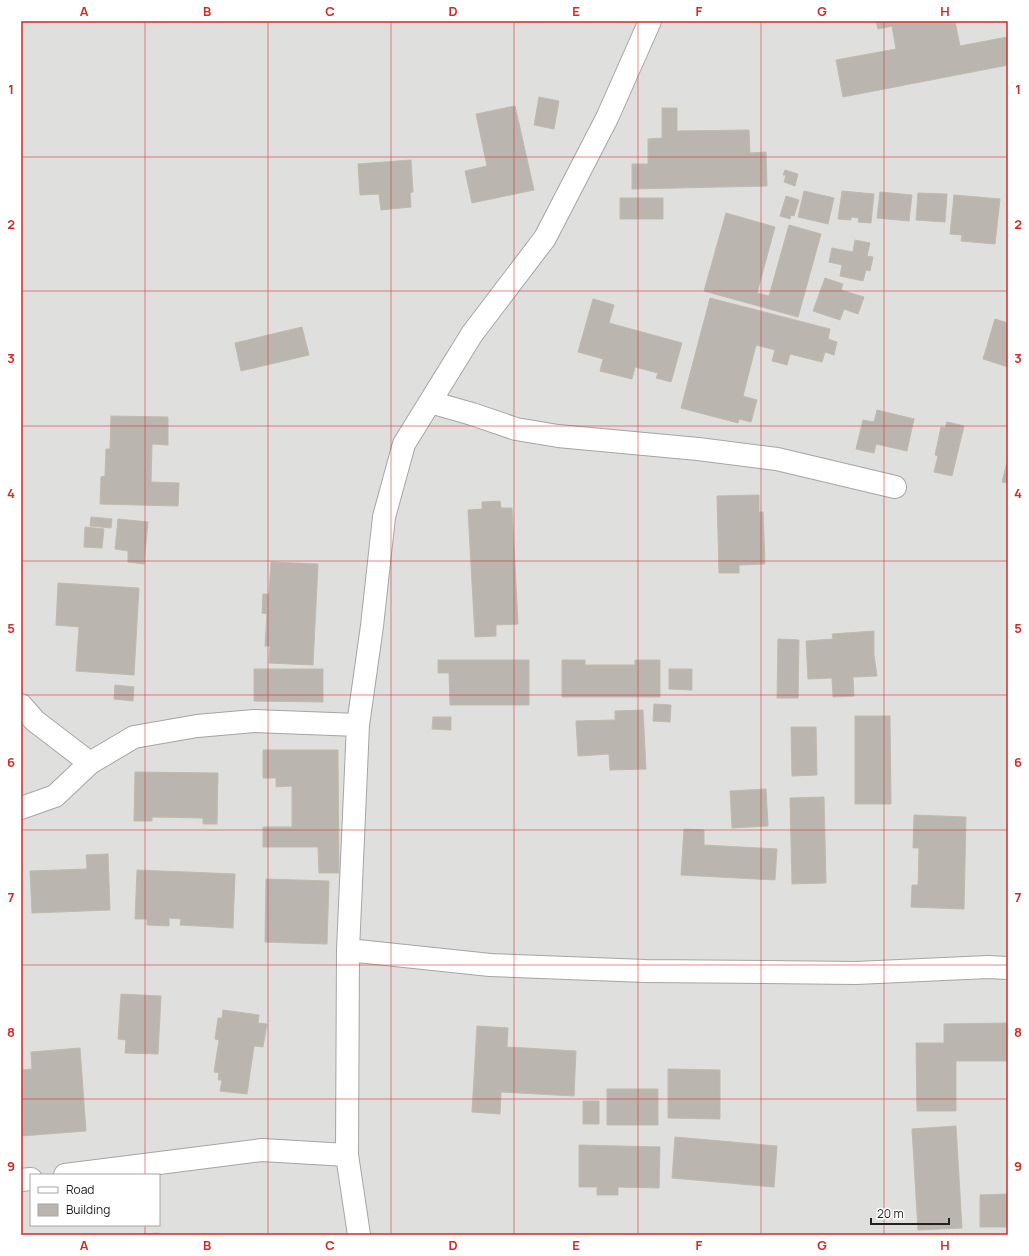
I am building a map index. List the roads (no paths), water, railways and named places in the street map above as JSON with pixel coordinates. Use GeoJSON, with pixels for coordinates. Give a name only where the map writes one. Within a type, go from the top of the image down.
{"type":"FeatureCollection","features":[{"type":"Feature","properties":{"kind":"street"},"geometry":{"type":"LineString","coordinates":[[359,1235],[346,1155],[348,950],[358,724],[372,626],[384,517],[404,444],[472,334],[545,238],[607,118],[650,21]]}},
{"type":"Feature","properties":{"kind":"street"},"geometry":{"type":"LineString","coordinates":[[430,402],[516,429],[558,436],[698,449],[777,459],[895,487]]}},
{"type":"Feature","properties":{"kind":"street"},"geometry":{"type":"LineString","coordinates":[[21,705],[35,720],[90,763]]}},
{"type":"Feature","properties":{"kind":"street"},"geometry":{"type":"LineString","coordinates":[[21,808],[55,796],[90,763],[134,737],[197,726],[254,721],[358,724]]}},
{"type":"Feature","properties":{"kind":"street"},"geometry":{"type":"LineString","coordinates":[[348,950],[490,965],[646,971],[856,973],[988,967],[1008,968]]}},
{"type":"Feature","properties":{"kind":"street"},"geometry":{"type":"LineString","coordinates":[[72,1174],[262,1150],[346,1155]]}}]}
